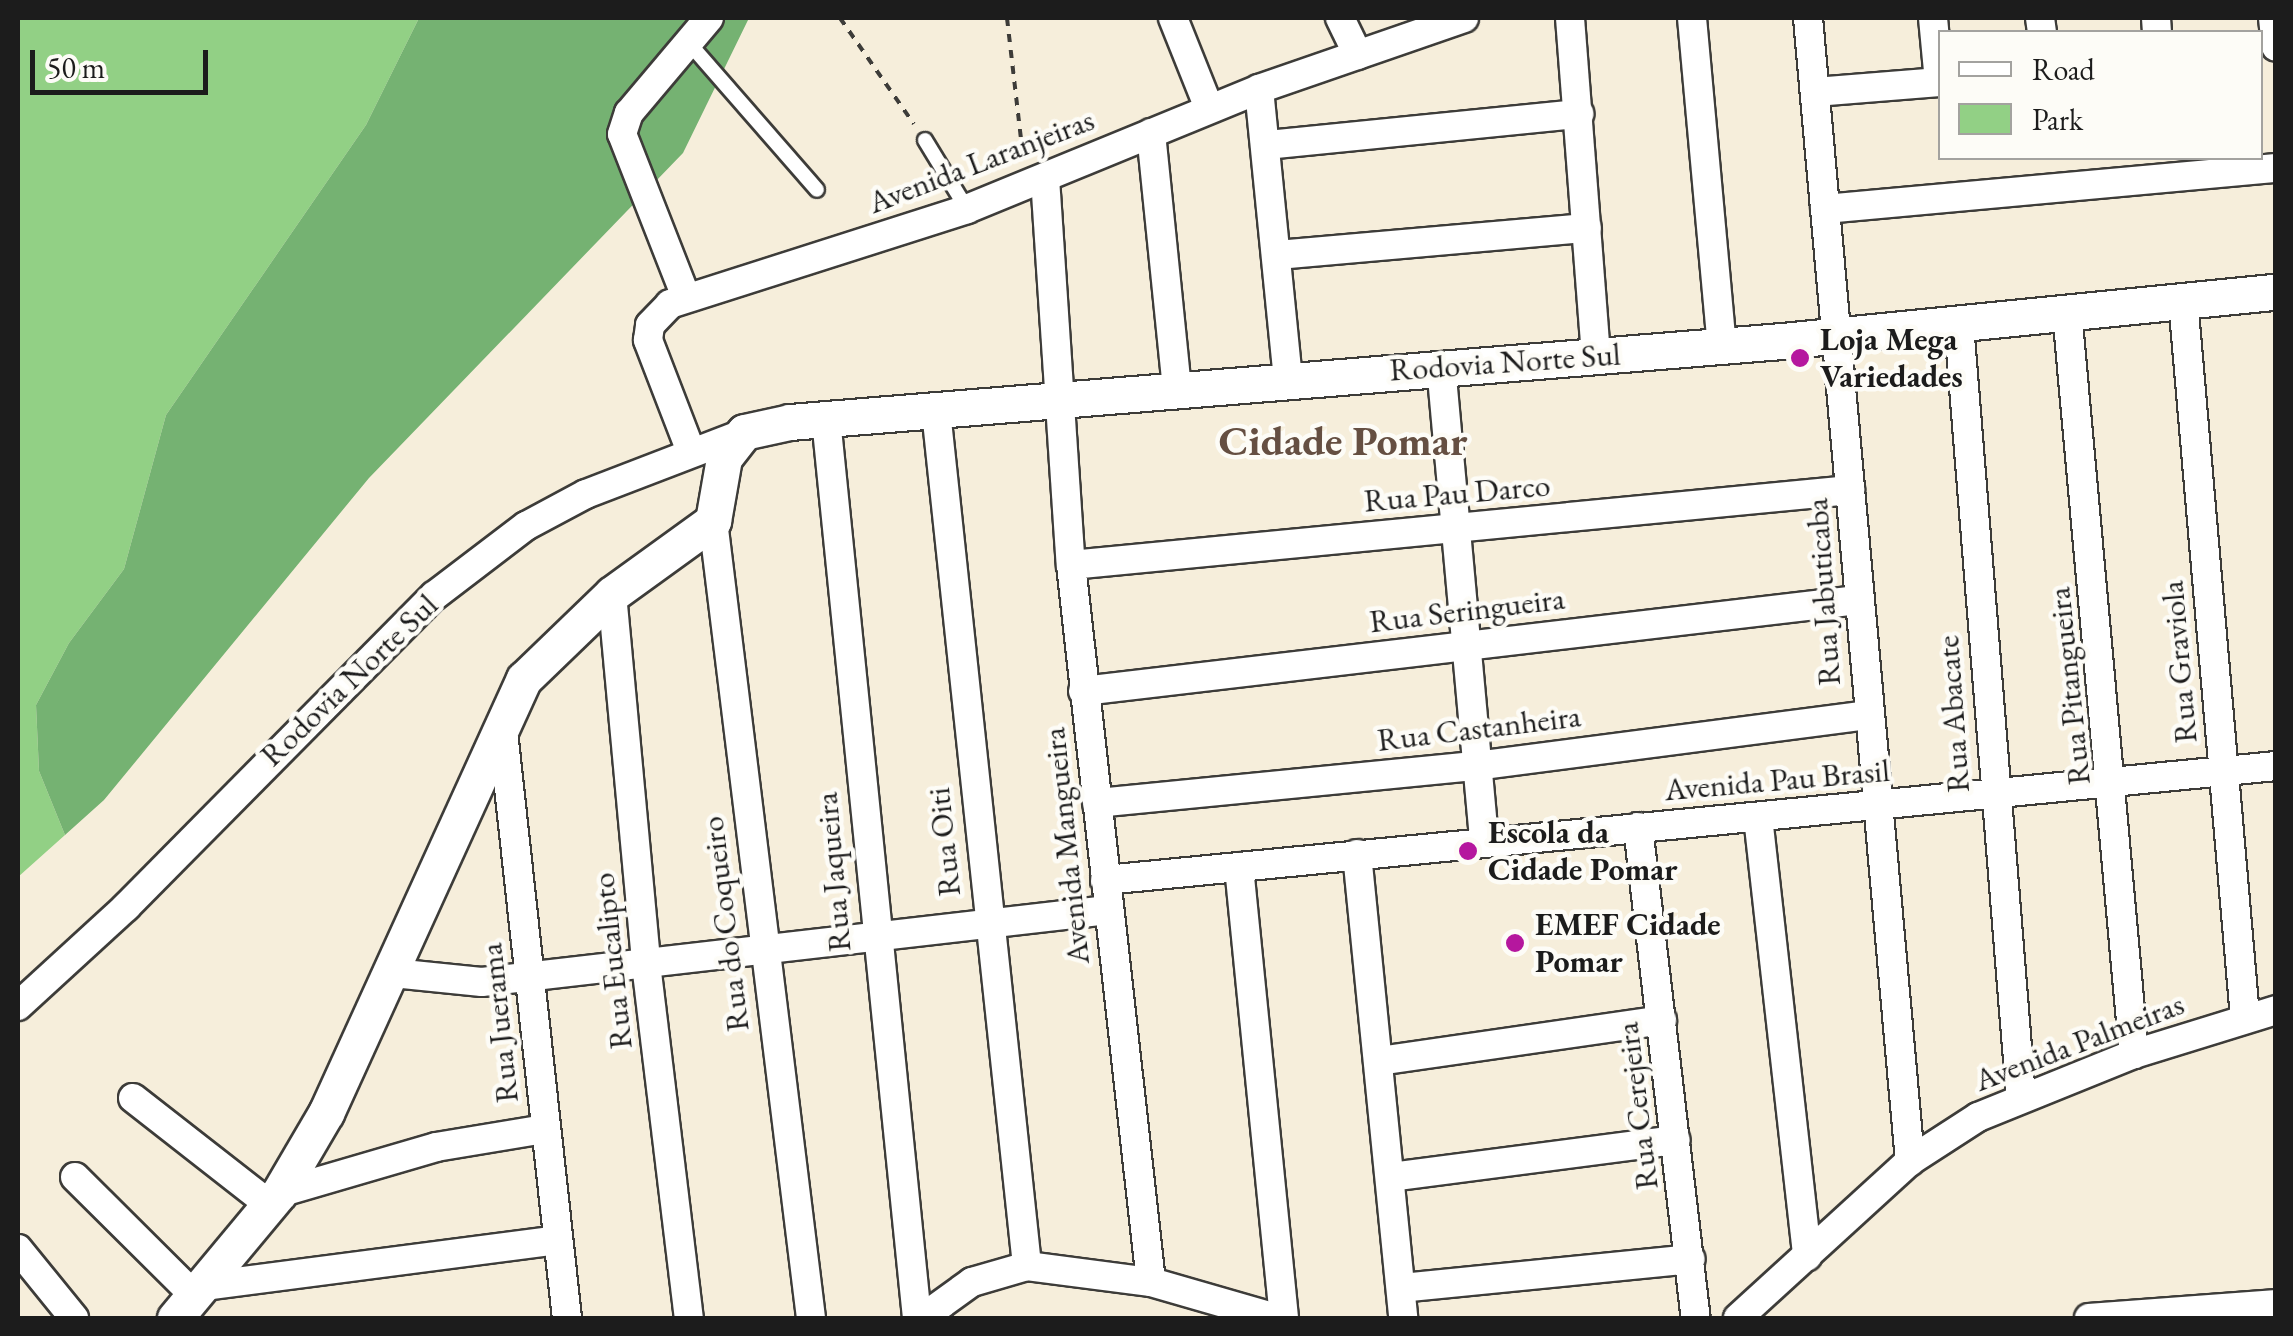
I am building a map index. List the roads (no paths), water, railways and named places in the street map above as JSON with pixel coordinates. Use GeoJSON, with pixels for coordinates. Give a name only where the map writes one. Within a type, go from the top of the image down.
{"type":"FeatureCollection","features":[{"type":"Feature","properties":{"kind":"street"},"geometry":{"type":"LineString","coordinates":[[686,297],[622,134],[628,113],[709,18]]}},
{"type":"Feature","properties":{"kind":"street"},"geometry":{"type":"LineString","coordinates":[[1173,18],[1209,108]]}},
{"type":"Feature","properties":{"kind":"street"},"geometry":{"type":"LineString","coordinates":[[1340,18],[1358,54]]}},
{"type":"Feature","properties":{"kind":"street","name":"Avenida Laranjeiras"},"geometry":{"type":"LineString","coordinates":[[690,448],[648,340],[658,312],[686,297],[967,209],[1209,108],[1464,18]]}},
{"type":"Feature","properties":{"kind":"street"},"geometry":{"type":"LineString","coordinates":[[1570,18],[1596,354]]}},
{"type":"Feature","properties":{"kind":"street"},"geometry":{"type":"LineString","coordinates":[[1692,18],[1722,346]]}},
{"type":"Feature","properties":{"kind":"street","name":"Rua Jabuticaba"},"geometry":{"type":"LineString","coordinates":[[1808,18],[1875,806],[1910,1161]]}},
{"type":"Feature","properties":{"kind":"street"},"geometry":{"type":"LineString","coordinates":[[1933,18],[1938,64]]}},
{"type":"Feature","properties":{"kind":"street"},"geometry":{"type":"LineString","coordinates":[[2272,18],[2276,50]]}},
{"type":"Feature","properties":{"kind":"street"},"geometry":{"type":"LineString","coordinates":[[1815,92],[1938,82]]}},
{"type":"Feature","properties":{"kind":"street"},"geometry":{"type":"LineString","coordinates":[[1259,89],[1288,379]]}},
{"type":"Feature","properties":{"kind":"street"},"geometry":{"type":"LineString","coordinates":[[1266,144],[1579,114]]}},
{"type":"Feature","properties":{"kind":"street"},"geometry":{"type":"LineString","coordinates":[[1151,133],[1177,388]]}},
{"type":"Feature","properties":{"kind":"street"},"geometry":{"type":"LineString","coordinates":[[1825,209],[2276,168]]}},
{"type":"Feature","properties":{"kind":"street","name":"Avenida Mangueira"},"geometry":{"type":"LineString","coordinates":[[1045,178],[1056,402],[1083,691],[1151,1282]]}},
{"type":"Feature","properties":{"kind":"street"},"geometry":{"type":"LineString","coordinates":[[1277,255],[1587,228]]}},
{"type":"Feature","properties":{"kind":"street","name":"Rodovia Norte Sul"},"geometry":{"type":"LineString","coordinates":[[18,1006],[126,907],[434,596],[526,526],[690,448],[826,419],[1722,346],[2276,292]]}},
{"type":"Feature","properties":{"kind":"street","name":"Rua Graviola"},"geometry":{"type":"LineString","coordinates":[[2183,300],[2245,1018]]}},
{"type":"Feature","properties":{"kind":"street","name":"Rua Pitangueira"},"geometry":{"type":"LineString","coordinates":[[2067,312],[2114,781],[2134,1054]]}},
{"type":"Feature","properties":{"kind":"street","name":"Rua Abacate"},"geometry":{"type":"LineString","coordinates":[[1960,325],[1994,797],[2022,1097]]}},
{"type":"Feature","properties":{"kind":"street"},"geometry":{"type":"LineString","coordinates":[[1441,366],[1463,645],[1484,840]]}},
{"type":"Feature","properties":{"kind":"street","name":"Rua Oiti"},"geometry":{"type":"LineString","coordinates":[[936,411],[1028,1266]]}},
{"type":"Feature","properties":{"kind":"street","name":"Rua Jaqueira"},"geometry":{"type":"LineString","coordinates":[[826,419],[874,934],[920,1318]]}},
{"type":"Feature","properties":{"kind":"street"},"geometry":{"type":"LineString","coordinates":[[191,1300],[274,1199],[361,1048],[502,719],[536,663],[612,594],[713,521],[724,458],[737,436]]}},
{"type":"Feature","properties":{"kind":"street","name":"Rua Pau Darco"},"geometry":{"type":"LineString","coordinates":[[1071,564],[1850,490]]}},
{"type":"Feature","properties":{"kind":"street","name":"Rua do Coqueiro"},"geometry":{"type":"LineString","coordinates":[[713,521],[762,951],[812,1318]]}},
{"type":"Feature","properties":{"kind":"street","name":"Rua Eucalipto"},"geometry":{"type":"LineString","coordinates":[[612,594],[646,964],[689,1318]]}},
{"type":"Feature","properties":{"kind":"street","name":"Rua Seringueira"},"geometry":{"type":"LineString","coordinates":[[1083,691],[1858,600]]}},
{"type":"Feature","properties":{"kind":"street","name":"Rua Castanheira"},"geometry":{"type":"LineString","coordinates":[[1097,803],[1475,766],[1867,716]]}},
{"type":"Feature","properties":{"kind":"street","name":"Rua Juerama"},"geometry":{"type":"LineString","coordinates":[[502,719],[567,1318]]}},
{"type":"Feature","properties":{"kind":"street","name":"Avenida Pau Brasil"},"geometry":{"type":"LineString","coordinates":[[1105,880],[1484,840],[1994,797],[2276,766]]}},
{"type":"Feature","properties":{"kind":"street"},"geometry":{"type":"LineString","coordinates":[[1758,817],[1807,1256]]}},
{"type":"Feature","properties":{"kind":"street","name":"Rua Cerejeira"},"geometry":{"type":"LineString","coordinates":[[1638,827],[1696,1318]]}},
{"type":"Feature","properties":{"kind":"street"},"geometry":{"type":"LineString","coordinates":[[1358,854],[1403,1318]]}},
{"type":"Feature","properties":{"kind":"street"},"geometry":{"type":"LineString","coordinates":[[1240,867],[1284,1318]]}},
{"type":"Feature","properties":{"kind":"street"},"geometry":{"type":"LineString","coordinates":[[393,974],[461,982],[529,978],[874,934],[1108,910]]}},
{"type":"Feature","properties":{"kind":"street","name":"Avenida Palmeiras"},"geometry":{"type":"LineString","coordinates":[[1738,1318],[1910,1161],[2022,1097],[2134,1054],[2276,1010]]}},
{"type":"Feature","properties":{"kind":"street"},"geometry":{"type":"LineString","coordinates":[[1379,1061],[1662,1020]]}},
{"type":"Feature","properties":{"kind":"street"},"geometry":{"type":"LineString","coordinates":[[133,1098],[274,1199]]}},
{"type":"Feature","properties":{"kind":"street"},"geometry":{"type":"LineString","coordinates":[[274,1199],[436,1147],[545,1129]]}},
{"type":"Feature","properties":{"kind":"street"},"geometry":{"type":"LineString","coordinates":[[1390,1177],[1676,1140]]}},
{"type":"Feature","properties":{"kind":"street"},"geometry":{"type":"LineString","coordinates":[[75,1178],[191,1300]]}},
{"type":"Feature","properties":{"kind":"street"},"geometry":{"type":"LineString","coordinates":[[191,1300],[557,1240]]}},
{"type":"Feature","properties":{"kind":"street"},"geometry":{"type":"LineString","coordinates":[[18,1249],[74,1318]]}},
{"type":"Feature","properties":{"kind":"street"},"geometry":{"type":"LineString","coordinates":[[1401,1288],[1691,1259]]}},
{"type":"Feature","properties":{"kind":"street"},"geometry":{"type":"LineString","coordinates":[[920,1318],[972,1282],[1028,1266],[1151,1282],[1276,1318]]}},
{"type":"Feature","properties":{"kind":"street"},"geometry":{"type":"LineString","coordinates":[[2090,1318],[2276,1304]]}},
{"type":"Feature","properties":{"kind":"lane"},"geometry":{"type":"LineString","coordinates":[[688,42],[817,190]]}},
{"type":"Feature","properties":{"kind":"lane"},"geometry":{"type":"LineString","coordinates":[[925,140],[967,209]]}},
{"type":"Feature","properties":{"kind":"place","name":"Loja Mega Variedades"},"geometry":{"type":"Point","coordinates":[1800,358]}},
{"type":"Feature","properties":{"kind":"place","name":"Escola da Cidade Pomar"},"geometry":{"type":"Point","coordinates":[1468,851]}},
{"type":"Feature","properties":{"kind":"place","name":"EMEF Cidade Pomar"},"geometry":{"type":"Point","coordinates":[1515,943]}},
{"type":"Feature","properties":{"kind":"district","name":"Cidade Pomar"},"geometry":{"type":"Point","coordinates":[1343,441]}}]}
